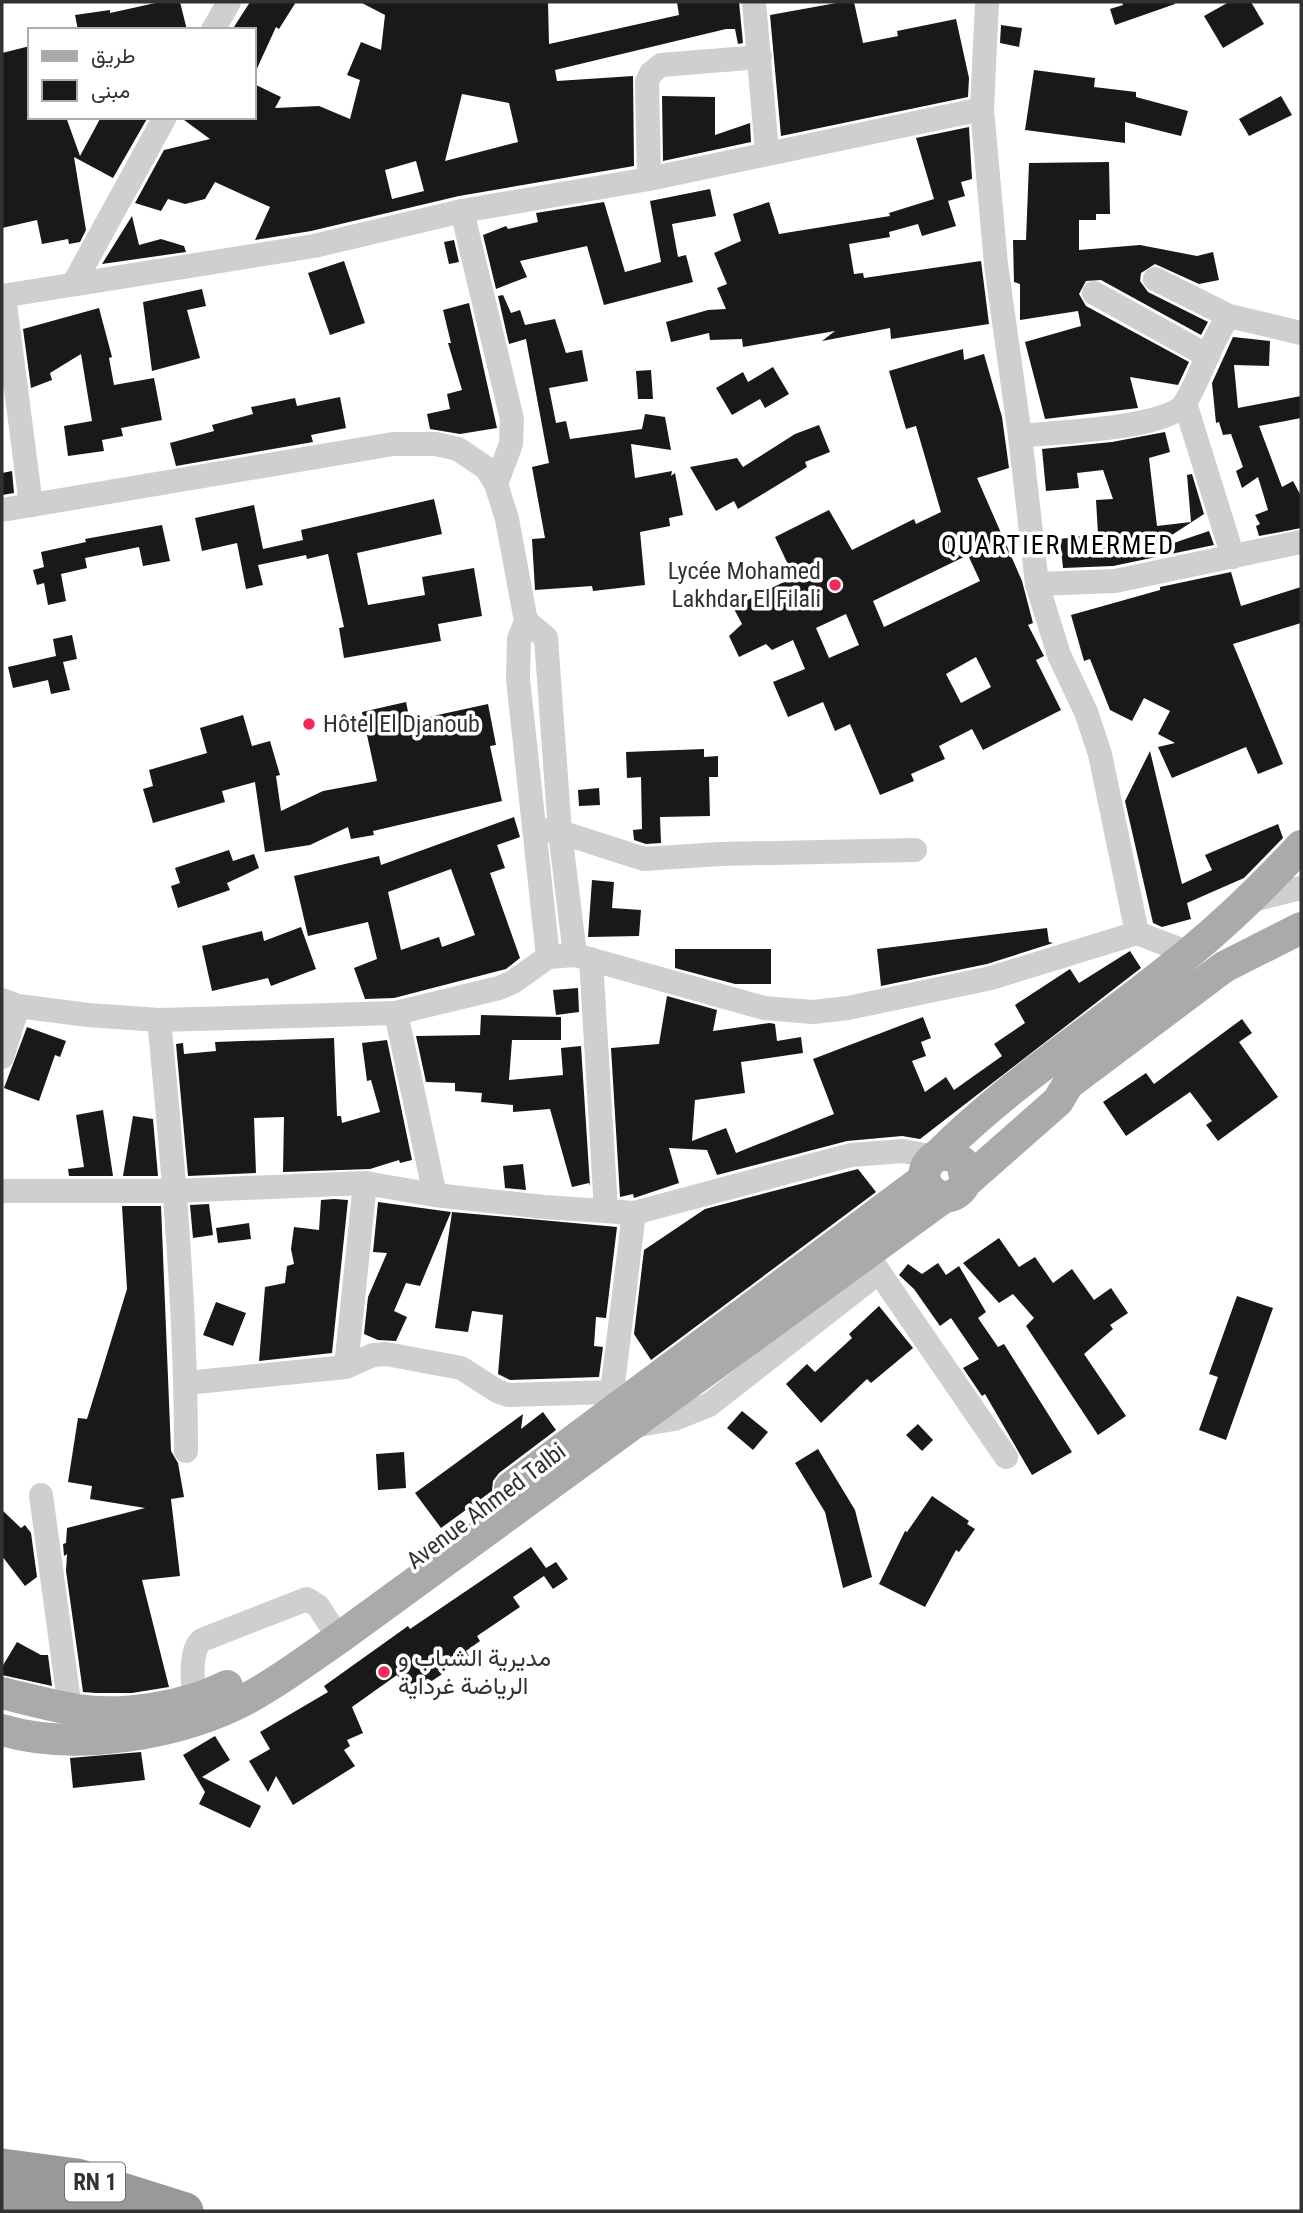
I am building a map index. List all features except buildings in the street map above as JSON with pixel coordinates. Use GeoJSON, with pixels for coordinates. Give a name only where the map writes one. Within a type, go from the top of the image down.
{"type":"FeatureCollection","features":[{"type":"Feature","properties":{"kind":"highway","name":"RN 1"},"geometry":{"type":"LineString","coordinates":[[2,2167],[76,2177],[185,2211]]}},
{"type":"Feature","properties":{"kind":"highway","name":"RN 1"},"geometry":{"type":"LineString","coordinates":[[2,2192],[111,2211]]}},
{"type":"Feature","properties":{"kind":"main road"},"geometry":{"type":"LineString","coordinates":[[621,1408],[872,1262],[940,1171],[1052,1057],[1189,953],[1249,901],[1301,846]]}},
{"type":"Feature","properties":{"kind":"main road"},"geometry":{"type":"LineString","coordinates":[[940,1171],[1041,1093],[1059,1082],[1068,1084],[1224,967],[1301,928]]}},
{"type":"Feature","properties":{"kind":"main road","name":"Avenue Ahmed Talbi"},"geometry":{"type":"LineString","coordinates":[[2,1693],[70,1709],[197,1709],[244,1678],[334,1630],[621,1408],[940,1171]]}},
{"type":"Feature","properties":{"kind":"main road"},"geometry":{"type":"LineString","coordinates":[[2,1730],[79,1741],[171,1728],[197,1709]]}},
{"type":"Feature","properties":{"kind":"street"},"geometry":{"type":"LineString","coordinates":[[214,28],[229,2]]}},
{"type":"Feature","properties":{"kind":"street"},"geometry":{"type":"LineString","coordinates":[[754,2],[761,57],[767,152]]}},
{"type":"Feature","properties":{"kind":"street"},"geometry":{"type":"LineString","coordinates":[[987,2],[982,108],[996,264],[1037,584],[1059,655],[1086,712],[1100,754],[1137,933]]}},
{"type":"Feature","properties":{"kind":"street"},"geometry":{"type":"LineString","coordinates":[[649,179],[647,82],[654,69],[661,65],[761,57]]}},
{"type":"Feature","properties":{"kind":"street"},"geometry":{"type":"LineString","coordinates":[[31,505],[3,296],[288,250],[461,211],[649,179],[982,108]]}},
{"type":"Feature","properties":{"kind":"street"},"geometry":{"type":"LineString","coordinates":[[74,283],[164,119]]}},
{"type":"Feature","properties":{"kind":"street"},"geometry":{"type":"LineString","coordinates":[[461,211],[512,419],[512,444],[496,484]]}},
{"type":"Feature","properties":{"kind":"street"},"geometry":{"type":"LineString","coordinates":[[1155,279],[1229,316],[1301,333]]}},
{"type":"Feature","properties":{"kind":"street"},"geometry":{"type":"LineString","coordinates":[[1094,293],[1208,356]]}},
{"type":"Feature","properties":{"kind":"street"},"geometry":{"type":"LineString","coordinates":[[1020,436],[1153,421],[1172,415],[1185,403],[1229,316]]}},
{"type":"Feature","properties":{"kind":"street"},"geometry":{"type":"LineString","coordinates":[[1185,403],[1233,557]]}},
{"type":"Feature","properties":{"kind":"street"},"geometry":{"type":"LineString","coordinates":[[2,510],[393,444],[436,444],[457,449],[486,468],[496,484],[507,519],[526,621],[519,639],[518,679],[548,831],[583,957],[606,1210]]}},
{"type":"Feature","properties":{"kind":"street"},"geometry":{"type":"LineString","coordinates":[[1037,584],[1115,581],[1301,542]]}},
{"type":"Feature","properties":{"kind":"street"},"geometry":{"type":"LineString","coordinates":[[548,831],[645,859],[720,854],[915,850]]}},
{"type":"Feature","properties":{"kind":"street"},"geometry":{"type":"LineString","coordinates":[[548,831],[548,957]]}},
{"type":"Feature","properties":{"kind":"street"},"geometry":{"type":"LineString","coordinates":[[1249,901],[1301,888]]}},
{"type":"Feature","properties":{"kind":"street"},"geometry":{"type":"LineString","coordinates":[[2,1057],[10,1003],[88,1015],[159,1020],[396,1013],[507,985],[548,957],[583,957],[764,1008],[813,1012],[848,1008],[991,978],[1137,933],[1189,953]]}},
{"type":"Feature","properties":{"kind":"street"},"geometry":{"type":"LineString","coordinates":[[396,1013],[435,1195]]}},
{"type":"Feature","properties":{"kind":"street"},"geometry":{"type":"LineString","coordinates":[[159,1020],[175,1191],[186,1383],[186,1451]]}},
{"type":"Feature","properties":{"kind":"street"},"geometry":{"type":"LineString","coordinates":[[2,1191],[175,1191],[365,1183],[435,1195],[634,1213],[851,1155],[903,1151],[940,1171]]}},
{"type":"Feature","properties":{"kind":"street"},"geometry":{"type":"LineString","coordinates":[[346,1367],[365,1183]]}},
{"type":"Feature","properties":{"kind":"street"},"geometry":{"type":"LineString","coordinates":[[186,1383],[346,1367],[373,1355],[403,1355],[460,1368],[508,1395],[621,1408],[634,1213]]}},
{"type":"Feature","properties":{"kind":"street"},"geometry":{"type":"LineString","coordinates":[[872,1262],[1006,1457]]}},
{"type":"Feature","properties":{"kind":"street"},"geometry":{"type":"LineString","coordinates":[[41,1495],[70,1709]]}},
{"type":"Feature","properties":{"kind":"street"},"geometry":{"type":"LineString","coordinates":[[197,1709],[194,1650],[202,1640],[307,1599],[318,1606],[334,1630]]}},
{"type":"Feature","properties":{"kind":"place","name":"Lycée Mohamed Lakhdar El Filali"},"geometry":{"type":"Point","coordinates":[835,585]}},
{"type":"Feature","properties":{"kind":"place","name":"Hôtel El Djanoub"},"geometry":{"type":"Point","coordinates":[309,724]}},
{"type":"Feature","properties":{"kind":"place","name":"مديرية الشباب و الرياضة غرداية"},"geometry":{"type":"Point","coordinates":[384,1672]}},
{"type":"Feature","properties":{"kind":"district","name":"QUARTIER MERMED"},"geometry":{"type":"Point","coordinates":[1058,545]}}]}
